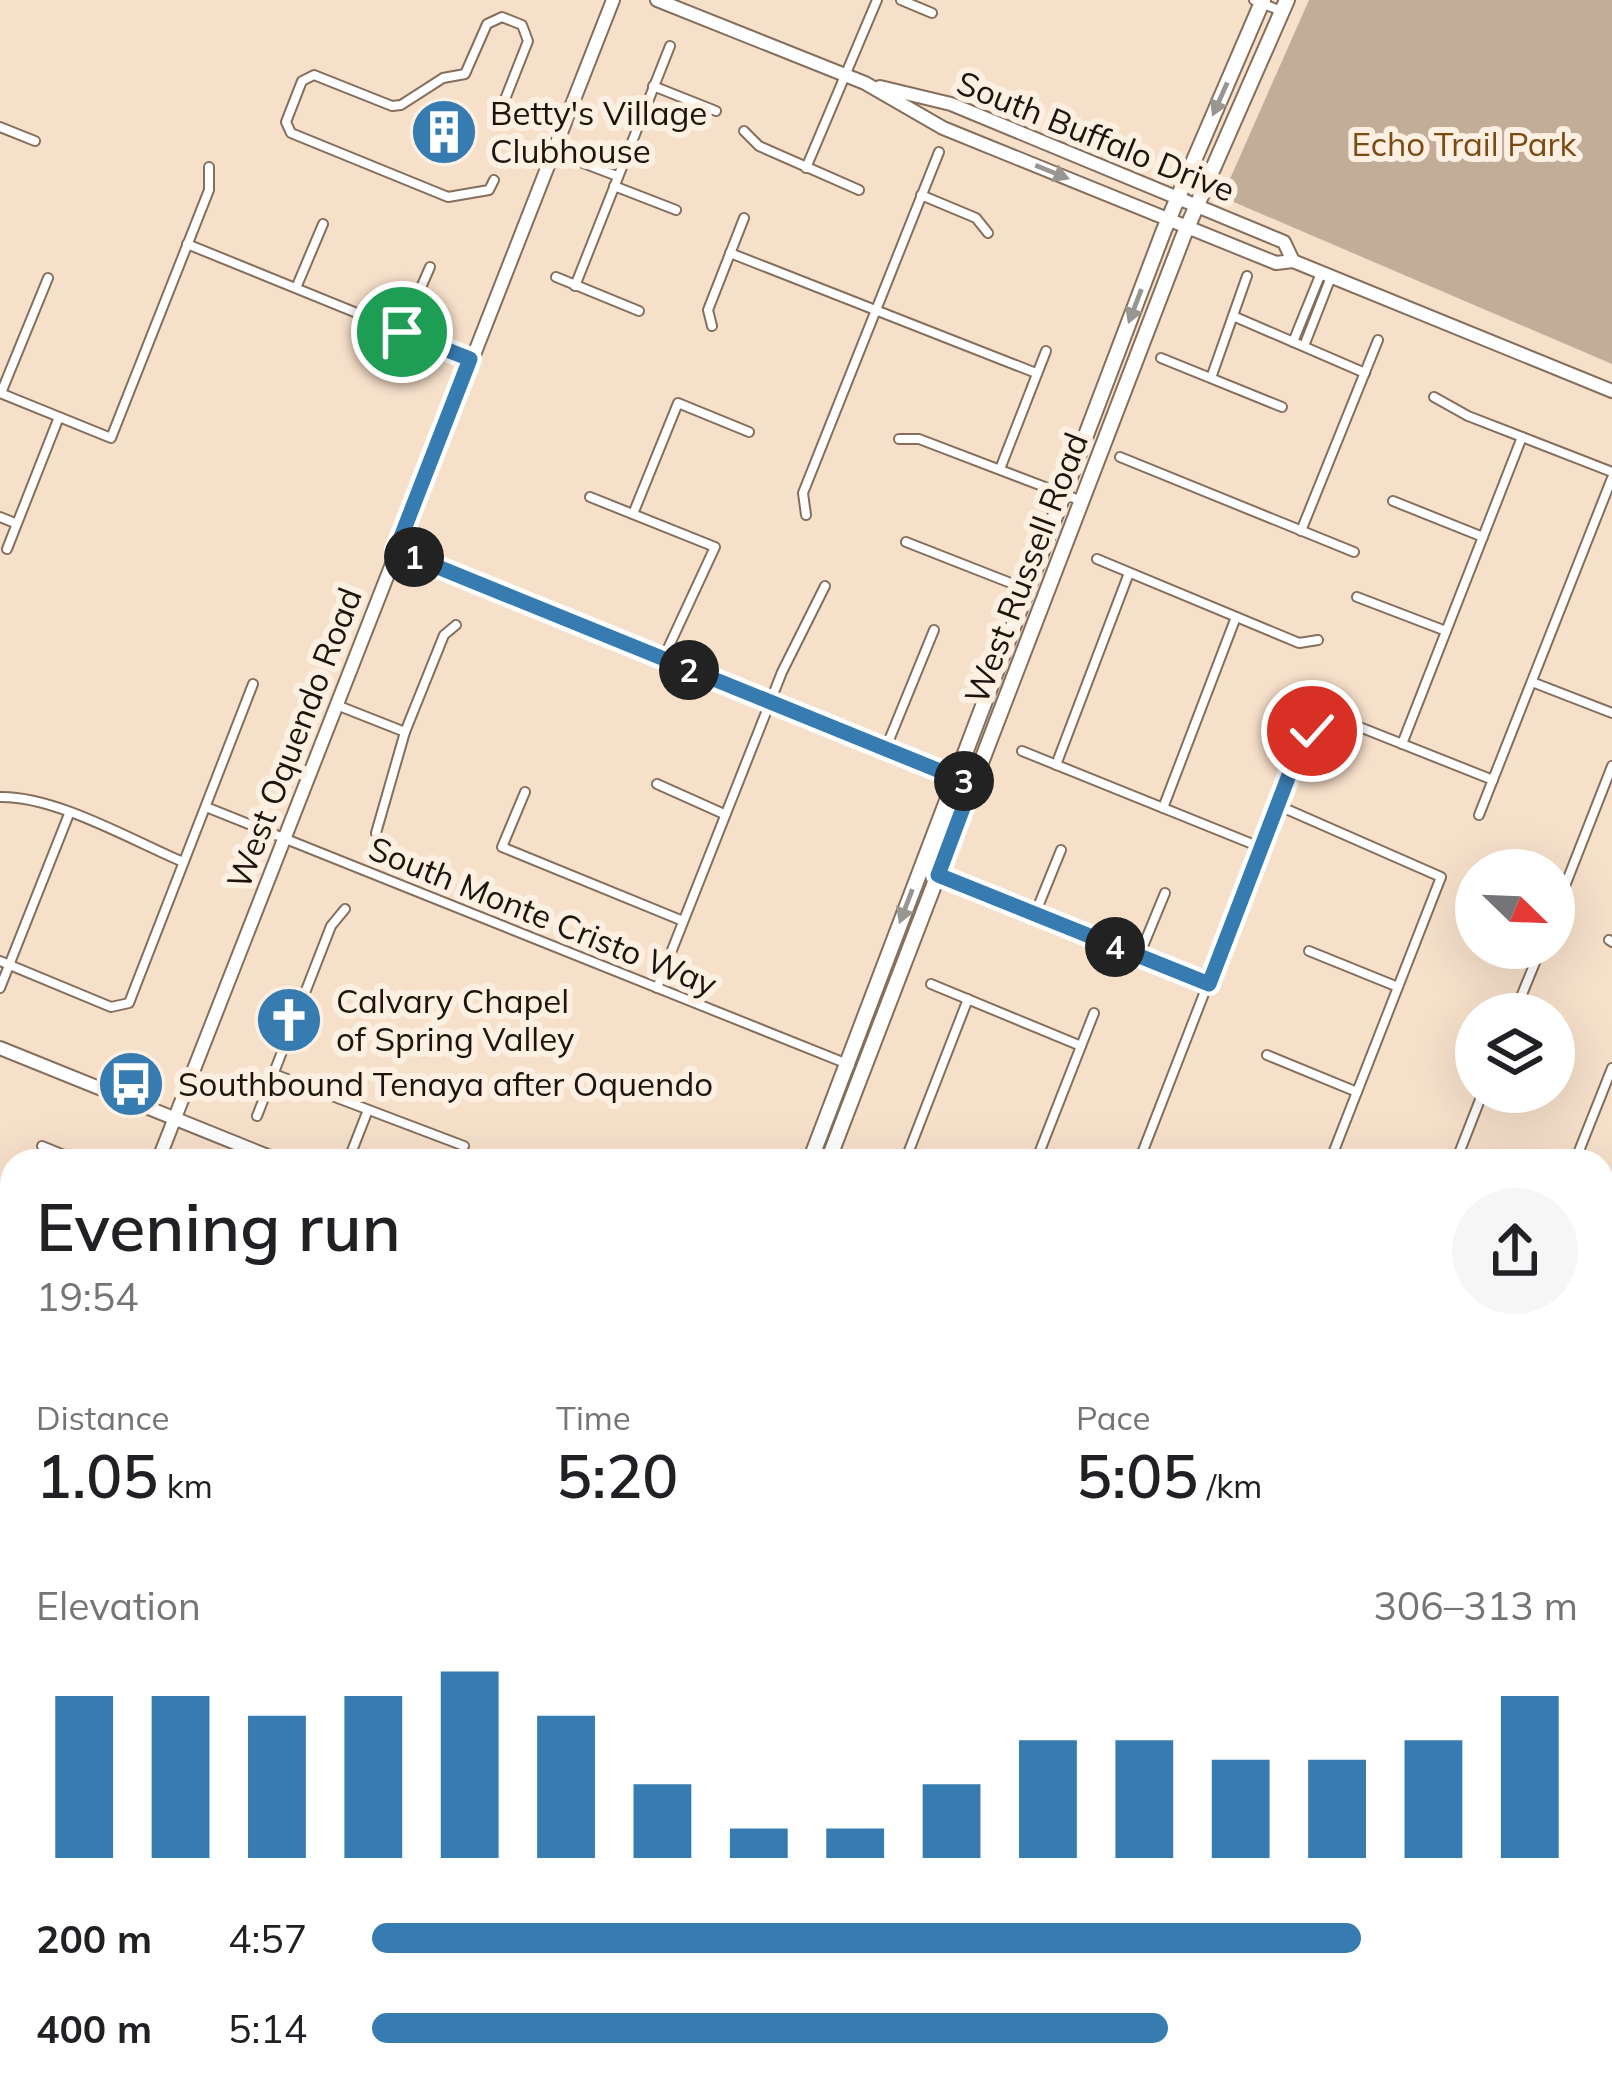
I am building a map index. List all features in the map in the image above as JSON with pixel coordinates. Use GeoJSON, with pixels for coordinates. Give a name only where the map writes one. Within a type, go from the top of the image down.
{"type":"FeatureCollection","features":[{"type":"Feature","properties":{"kind":"main road","name":"West Russell Road"},"geometry":{"type":"LineString","coordinates":[[814,1149],[1168,219],[1260,1]]}},
{"type":"Feature","properties":{"kind":"main road","name":"West Russell Road"},"geometry":{"type":"LineString","coordinates":[[833,1149],[1079,500],[1196,205],[1285,6]]}},
{"type":"Feature","properties":{"kind":"street","name":"West Oquendo Road"},"geometry":{"type":"LineString","coordinates":[[163,1149],[613,0]]}},
{"type":"Feature","properties":{"kind":"street","name":"South Buffalo Drive"},"geometry":{"type":"LineString","coordinates":[[657,0],[865,83],[950,104],[1177,197],[1284,242],[1293,261]]}},
{"type":"Feature","properties":{"kind":"street"},"geometry":{"type":"LineString","coordinates":[[806,168],[878,0]]}},
{"type":"Feature","properties":{"kind":"street"},"geometry":{"type":"LineString","coordinates":[[901,0],[932,13]]}},
{"type":"Feature","properties":{"kind":"street"},"geometry":{"type":"LineString","coordinates":[[1260,1],[1285,6]]}},
{"type":"Feature","properties":{"kind":"street"},"geometry":{"type":"LineString","coordinates":[[494,180],[489,190],[476,196],[448,197],[291,133],[286,122],[302,81],[314,75],[392,106],[443,78],[465,74],[487,24],[496,17],[522,25],[528,41],[498,117]]}},
{"type":"Feature","properties":{"kind":"street"},"geometry":{"type":"LineString","coordinates":[[575,286],[670,46]]}},
{"type":"Feature","properties":{"kind":"street","name":"South Buffalo Drive"},"geometry":{"type":"LineString","coordinates":[[865,83],[943,128],[1276,263],[1293,261],[1612,391]]}},
{"type":"Feature","properties":{"kind":"street"},"geometry":{"type":"LineString","coordinates":[[653,86],[716,111]]}},
{"type":"Feature","properties":{"kind":"street"},"geometry":{"type":"LineString","coordinates":[[0,127],[35,141]]}},
{"type":"Feature","properties":{"kind":"street"},"geometry":{"type":"LineString","coordinates":[[744,131],[759,146],[859,190]]}},
{"type":"Feature","properties":{"kind":"street"},"geometry":{"type":"LineString","coordinates":[[553,152],[676,210]]}},
{"type":"Feature","properties":{"kind":"street"},"geometry":{"type":"LineString","coordinates":[[806,515],[803,494],[939,152]]}},
{"type":"Feature","properties":{"kind":"street"},"geometry":{"type":"LineString","coordinates":[[48,278],[0,393],[111,438],[209,190],[209,166]]}},
{"type":"Feature","properties":{"kind":"street"},"geometry":{"type":"LineString","coordinates":[[921,195],[976,218],[988,232]]}},
{"type":"Feature","properties":{"kind":"street"},"geometry":{"type":"LineString","coordinates":[[712,326],[708,310],[744,218]]}},
{"type":"Feature","properties":{"kind":"street"},"geometry":{"type":"LineString","coordinates":[[296,289],[323,224]]}},
{"type":"Feature","properties":{"kind":"street"},"geometry":{"type":"LineString","coordinates":[[187,244],[470,359]]}},
{"type":"Feature","properties":{"kind":"street"},"geometry":{"type":"LineString","coordinates":[[730,254],[1036,373]]}},
{"type":"Feature","properties":{"kind":"street"},"geometry":{"type":"LineString","coordinates":[[402,332],[430,267]]}},
{"type":"Feature","properties":{"kind":"street"},"geometry":{"type":"LineString","coordinates":[[1293,342],[1326,275]]}},
{"type":"Feature","properties":{"kind":"street"},"geometry":{"type":"LineString","coordinates":[[1304,346],[1326,275]]}},
{"type":"Feature","properties":{"kind":"street"},"geometry":{"type":"LineString","coordinates":[[1210,378],[1247,276]]}},
{"type":"Feature","properties":{"kind":"street"},"geometry":{"type":"LineString","coordinates":[[556,277],[639,310]]}},
{"type":"Feature","properties":{"kind":"street"},"geometry":{"type":"LineString","coordinates":[[1233,316],[1365,373]]}},
{"type":"Feature","properties":{"kind":"street"},"geometry":{"type":"LineString","coordinates":[[1301,531],[1378,340]]}},
{"type":"Feature","properties":{"kind":"street"},"geometry":{"type":"LineString","coordinates":[[1000,470],[1046,351]]}},
{"type":"Feature","properties":{"kind":"street"},"geometry":{"type":"LineString","coordinates":[[1161,358],[1282,407]]}},
{"type":"Feature","properties":{"kind":"street"},"geometry":{"type":"LineString","coordinates":[[1434,398],[1612,475],[1479,815]]}},
{"type":"Feature","properties":{"kind":"street"},"geometry":{"type":"LineString","coordinates":[[632,514],[678,403],[749,432]]}},
{"type":"Feature","properties":{"kind":"street"},"geometry":{"type":"LineString","coordinates":[[8,549],[58,416]]}},
{"type":"Feature","properties":{"kind":"street"},"geometry":{"type":"LineString","coordinates":[[1402,744],[1522,437]]}},
{"type":"Feature","properties":{"kind":"street"},"geometry":{"type":"LineString","coordinates":[[899,439],[919,439],[1079,500]]}},
{"type":"Feature","properties":{"kind":"street"},"geometry":{"type":"LineString","coordinates":[[1120,457],[1354,552]]}},
{"type":"Feature","properties":{"kind":"street"},"geometry":{"type":"LineString","coordinates":[[590,497],[715,547],[663,659]]}},
{"type":"Feature","properties":{"kind":"street"},"geometry":{"type":"LineString","coordinates":[[1393,501],[1483,537]]}},
{"type":"Feature","properties":{"kind":"street"},"geometry":{"type":"LineString","coordinates":[[0,517],[15,523]]}},
{"type":"Feature","properties":{"kind":"street"},"geometry":{"type":"LineString","coordinates":[[906,542],[1028,590]]}},
{"type":"Feature","properties":{"kind":"street"},"geometry":{"type":"LineString","coordinates":[[396,550],[972,784]]}},
{"type":"Feature","properties":{"kind":"street"},"geometry":{"type":"LineString","coordinates":[[1096,559],[1299,643],[1318,640]]}},
{"type":"Feature","properties":{"kind":"street"},"geometry":{"type":"LineString","coordinates":[[1056,765],[1130,573]]}},
{"type":"Feature","properties":{"kind":"street"},"geometry":{"type":"LineString","coordinates":[[657,988],[770,703],[826,586]]}},
{"type":"Feature","properties":{"kind":"street"},"geometry":{"type":"LineString","coordinates":[[1358,597],[1446,632]]}},
{"type":"Feature","properties":{"kind":"street"},"geometry":{"type":"LineString","coordinates":[[1163,808],[1236,617]]}},
{"type":"Feature","properties":{"kind":"street"},"geometry":{"type":"LineString","coordinates":[[376,832],[406,732],[444,635],[456,625]]}},
{"type":"Feature","properties":{"kind":"street"},"geometry":{"type":"LineString","coordinates":[[885,750],[934,630]]}},
{"type":"Feature","properties":{"kind":"street"},"geometry":{"type":"LineString","coordinates":[[1532,682],[1612,713]]}},
{"type":"Feature","properties":{"kind":"street"},"geometry":{"type":"LineString","coordinates":[[5,963],[111,1007],[129,1004],[253,684]]}},
{"type":"Feature","properties":{"kind":"street"},"geometry":{"type":"LineString","coordinates":[[339,706],[406,732]]}},
{"type":"Feature","properties":{"kind":"street"},"geometry":{"type":"LineString","coordinates":[[1352,724],[1493,780]]}},
{"type":"Feature","properties":{"kind":"street"},"geometry":{"type":"LineString","coordinates":[[1144,1149],[1299,749],[1317,726]]}},
{"type":"Feature","properties":{"kind":"street"},"geometry":{"type":"LineString","coordinates":[[1022,751],[1260,848]]}},
{"type":"Feature","properties":{"kind":"street"},"geometry":{"type":"LineString","coordinates":[[1575,860],[1612,766]]}},
{"type":"Feature","properties":{"kind":"street"},"geometry":{"type":"LineString","coordinates":[[657,784],[724,814]]}},
{"type":"Feature","properties":{"kind":"street"},"geometry":{"type":"LineString","coordinates":[[525,791],[502,847],[682,921]]}},
{"type":"Feature","properties":{"kind":"street"},"geometry":{"type":"LineString","coordinates":[[0,797],[19,797],[69,814],[183,862]]}},
{"type":"Feature","properties":{"kind":"street"},"geometry":{"type":"LineString","coordinates":[[1277,805],[1442,877],[1335,1149]]}},
{"type":"Feature","properties":{"kind":"street","name":"South Monte Cristo Way"},"geometry":{"type":"LineString","coordinates":[[206,807],[862,1070]]}},
{"type":"Feature","properties":{"kind":"street"},"geometry":{"type":"LineString","coordinates":[[0,988],[5,963],[69,814]]}},
{"type":"Feature","properties":{"kind":"street"},"geometry":{"type":"LineString","coordinates":[[1035,914],[1061,850]]}},
{"type":"Feature","properties":{"kind":"street"},"geometry":{"type":"LineString","coordinates":[[921,869],[1209,984]]}},
{"type":"Feature","properties":{"kind":"street"},"geometry":{"type":"LineString","coordinates":[[1139,956],[1165,893]]}},
{"type":"Feature","properties":{"kind":"street"},"geometry":{"type":"LineString","coordinates":[[257,1116],[332,926],[345,909]]}},
{"type":"Feature","properties":{"kind":"street"},"geometry":{"type":"LineString","coordinates":[[1309,951],[1398,988]]}},
{"type":"Feature","properties":{"kind":"street"},"geometry":{"type":"LineString","coordinates":[[931,984],[1081,1046]]}},
{"type":"Feature","properties":{"kind":"street"},"geometry":{"type":"LineString","coordinates":[[910,1149],[968,999]]}},
{"type":"Feature","properties":{"kind":"street"},"geometry":{"type":"LineString","coordinates":[[1041,1149],[1094,1012]]}},
{"type":"Feature","properties":{"kind":"street"},"geometry":{"type":"LineString","coordinates":[[0,1048],[248,1149]]}},
{"type":"Feature","properties":{"kind":"street"},"geometry":{"type":"LineString","coordinates":[[1267,1055],[1357,1092]]}},
{"type":"Feature","properties":{"kind":"street"},"geometry":{"type":"LineString","coordinates":[[1580,1149],[1612,1068]]}},
{"type":"Feature","properties":{"kind":"street"},"geometry":{"type":"LineString","coordinates":[[274,1074],[464,1146]]}},
{"type":"Feature","properties":{"kind":"street"},"geometry":{"type":"LineString","coordinates":[[353,1149],[368,1110]]}},
{"type":"Feature","properties":{"kind":"street"},"geometry":{"type":"LineString","coordinates":[[1461,1149],[1475,1113]]}},
{"type":"Feature","properties":{"kind":"street"},"geometry":{"type":"LineString","coordinates":[[42,1146],[49,1149]]}},
{"type":"Feature","properties":{"kind":"green space","name":"Echo Trail Park"},"geometry":{"type":"Polygon","coordinates":[[[1309,0],[1612,0],[1612,364],[1222,197],[1309,0]]]}},
{"type":"Feature","properties":{"kind":"place","name":"Betty's Village Clubhouse"},"geometry":{"type":"Point","coordinates":[444,132]}},
{"type":"Feature","properties":{"kind":"place","name":"Calvary Chapel of Spring Valley"},"geometry":{"type":"Point","coordinates":[289,1020]}},
{"type":"Feature","properties":{"kind":"place","name":"Southbound Tenaya after Oquendo"},"geometry":{"type":"Point","coordinates":[131,1084]}},
{"type":"Feature","properties":{"kind":"route"},"geometry":{"type":"LineString","coordinates":[[402,332],[470,359],[396,550],[972,784],[938,875],[1209,984],[1299,749],[1312,731]]}}]}
